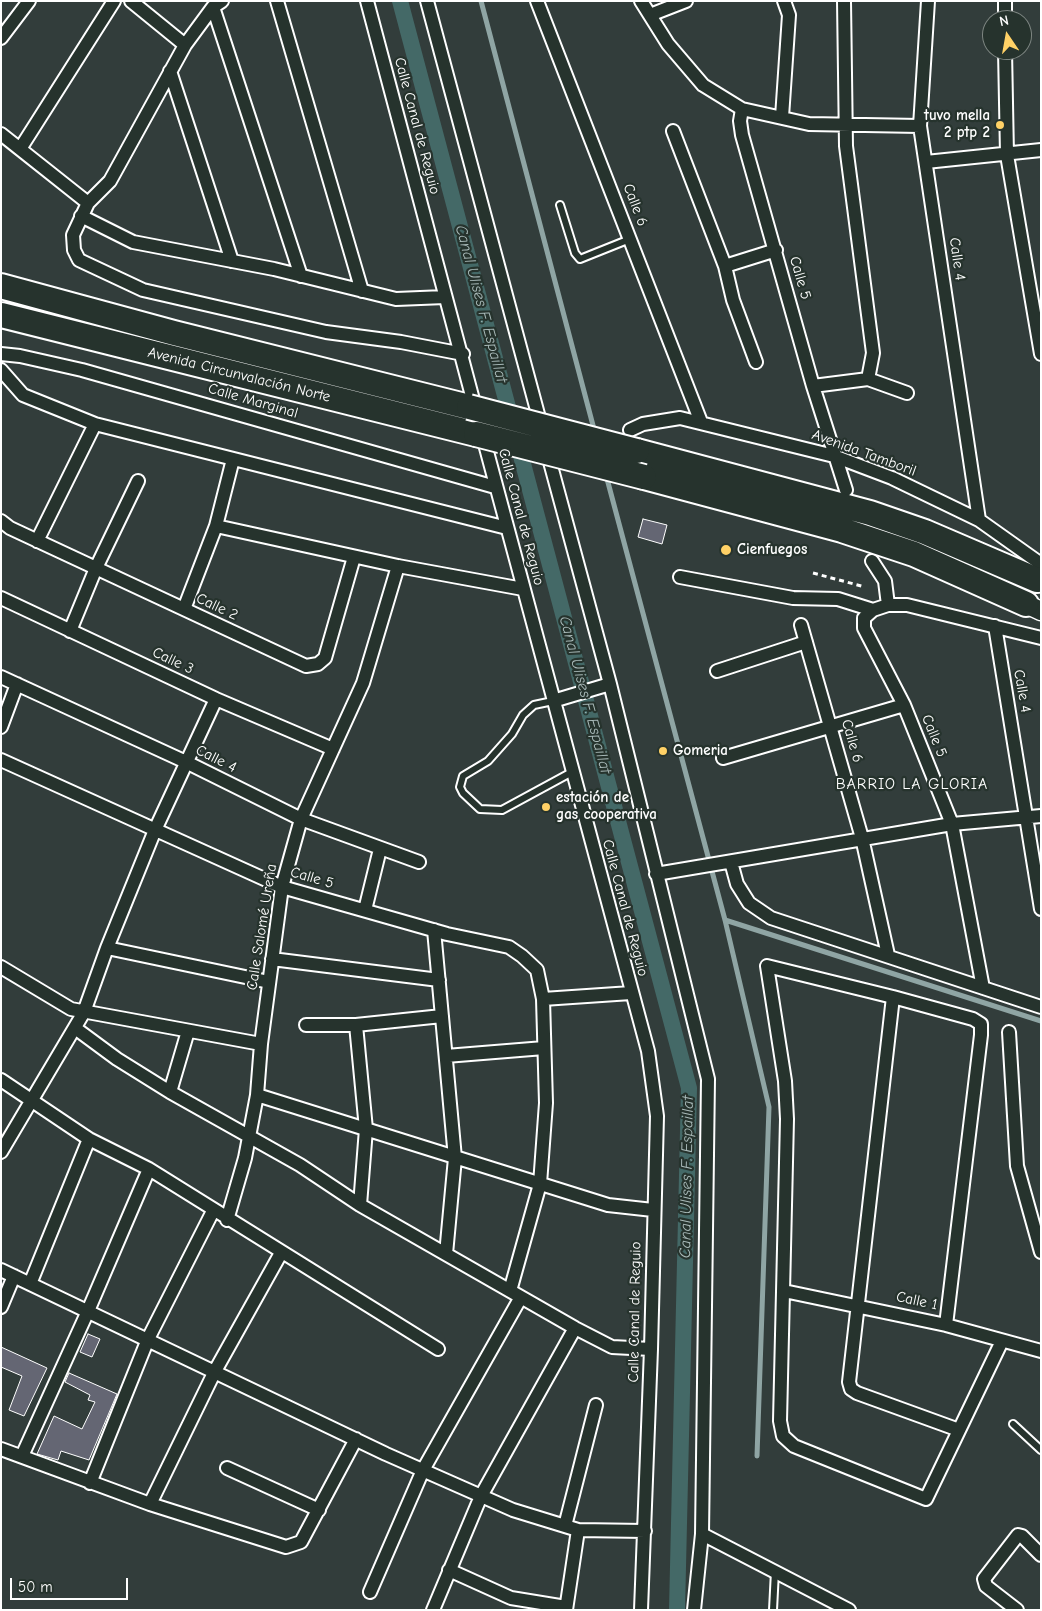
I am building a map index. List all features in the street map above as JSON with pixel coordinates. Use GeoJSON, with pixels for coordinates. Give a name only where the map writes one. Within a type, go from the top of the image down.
{"type":"FeatureCollection","features":[{"type":"Feature","properties":{"kind":"highway","name":"Avenida Circunvalación Norte"},"geometry":{"type":"LineString","coordinates":[[1,286],[174,333],[469,407],[634,440],[870,513],[979,554],[1038,567]]}},
{"type":"Feature","properties":{"kind":"highway","name":"Avenida Circunvalación Norte"},"geometry":{"type":"LineString","coordinates":[[1,316],[644,477],[860,536],[914,554],[1033,608]]}},
{"type":"Feature","properties":{"kind":"street"},"geometry":{"type":"LineString","coordinates":[[1,38],[29,1]]}},
{"type":"Feature","properties":{"kind":"street"},"geometry":{"type":"LineString","coordinates":[[20,149],[114,1]]}},
{"type":"Feature","properties":{"kind":"street"},"geometry":{"type":"LineString","coordinates":[[131,1],[185,45]]}},
{"type":"Feature","properties":{"kind":"street"},"geometry":{"type":"LineString","coordinates":[[277,1],[362,291]]}},
{"type":"Feature","properties":{"kind":"street","name":"Calle Canal de Reguio"},"geometry":{"type":"LineString","coordinates":[[368,1],[445,297],[463,354],[506,528],[558,699],[572,772],[648,1051],[657,1116],[653,1210],[651,1349],[641,1610]]}},
{"type":"Feature","properties":{"kind":"street"},"geometry":{"type":"LineString","coordinates":[[427,1],[610,684],[656,874],[704,1057],[709,1087],[702,1534],[694,1610]]}},
{"type":"Feature","properties":{"kind":"street","name":"Calle 6"},"geometry":{"type":"LineString","coordinates":[[537,1],[701,422]]}},
{"type":"Feature","properties":{"kind":"street"},"geometry":{"type":"LineString","coordinates":[[641,1],[668,44],[703,85],[742,108],[809,124],[920,126]]}},
{"type":"Feature","properties":{"kind":"street"},"geometry":{"type":"LineString","coordinates":[[650,15],[686,1]]}},
{"type":"Feature","properties":{"kind":"street"},"geometry":{"type":"LineString","coordinates":[[782,118],[789,15],[784,1]]}},
{"type":"Feature","properties":{"kind":"street"},"geometry":{"type":"LineString","coordinates":[[844,1],[847,161],[873,353],[868,380]]}},
{"type":"Feature","properties":{"kind":"street","name":"Calle 4"},"geometry":{"type":"LineString","coordinates":[[928,1],[920,126],[979,520]]}},
{"type":"Feature","properties":{"kind":"street"},"geometry":{"type":"LineString","coordinates":[[218,4],[185,45],[110,181],[88,203],[80,216],[73,235],[74,250],[79,260],[143,290],[326,332],[401,342],[463,354]]}},
{"type":"Feature","properties":{"kind":"street"},"geometry":{"type":"LineString","coordinates":[[218,4],[301,276]]}},
{"type":"Feature","properties":{"kind":"street"},"geometry":{"type":"LineString","coordinates":[[1006,60],[1007,155],[1041,354]]}},
{"type":"Feature","properties":{"kind":"street"},"geometry":{"type":"LineString","coordinates":[[170,71],[232,261]]}},
{"type":"Feature","properties":{"kind":"street","name":"Calle 5"},"geometry":{"type":"LineString","coordinates":[[742,108],[740,121],[742,135],[813,386],[846,490]]}},
{"type":"Feature","properties":{"kind":"street"},"geometry":{"type":"LineString","coordinates":[[673,131],[725,266],[733,300],[756,362]]}},
{"type":"Feature","properties":{"kind":"street"},"geometry":{"type":"LineString","coordinates":[[1,134],[88,203]]}},
{"type":"Feature","properties":{"kind":"street"},"geometry":{"type":"LineString","coordinates":[[926,162],[1041,150]]}},
{"type":"Feature","properties":{"kind":"street"},"geometry":{"type":"LineString","coordinates":[[80,216],[133,242],[232,261],[396,299],[445,297]]}},
{"type":"Feature","properties":{"kind":"street"},"geometry":{"type":"LineString","coordinates":[[725,266],[776,250]]}},
{"type":"Feature","properties":{"kind":"street","name":"Calle Marginal"},"geometry":{"type":"LineString","coordinates":[[1,354],[20,356],[82,370],[495,487]]}},
{"type":"Feature","properties":{"kind":"street"},"geometry":{"type":"LineString","coordinates":[[1,370],[22,395],[95,424],[506,528]]}},
{"type":"Feature","properties":{"kind":"street"},"geometry":{"type":"LineString","coordinates":[[813,386],[868,380],[906,393]]}},
{"type":"Feature","properties":{"kind":"street","name":"Avenida Tamboril"},"geometry":{"type":"LineString","coordinates":[[634,440],[643,424],[671,419],[701,422],[834,456],[892,478],[979,520],[1038,567]]}},
{"type":"Feature","properties":{"kind":"street"},"geometry":{"type":"LineString","coordinates":[[37,541],[95,424]]}},
{"type":"Feature","properties":{"kind":"street"},"geometry":{"type":"LineString","coordinates":[[184,609],[216,526],[233,459]]}},
{"type":"Feature","properties":{"kind":"street"},"geometry":{"type":"LineString","coordinates":[[70,631],[96,568],[138,481]]}},
{"type":"Feature","properties":{"kind":"street","name":"Calle 2"},"geometry":{"type":"LineString","coordinates":[[1,521],[10,528],[37,541],[306,666],[318,664],[325,658],[354,557]]}},
{"type":"Feature","properties":{"kind":"street"},"geometry":{"type":"LineString","coordinates":[[216,526],[354,557],[523,589]]}},
{"type":"Feature","properties":{"kind":"street"},"geometry":{"type":"LineString","coordinates":[[872,561],[885,581],[888,605]]}},
{"type":"Feature","properties":{"kind":"street","name":"Calle Salomé Ureña"},"geometry":{"type":"LineString","coordinates":[[227,1220],[242,1173],[257,1095],[261,1044],[282,887],[301,820],[363,683],[398,566]]}},
{"type":"Feature","properties":{"kind":"street"},"geometry":{"type":"LineString","coordinates":[[680,577],[793,598],[838,599],[872,610],[888,605],[907,605],[1041,638]]}},
{"type":"Feature","properties":{"kind":"street","name":"Calle 3"},"geometry":{"type":"LineString","coordinates":[[1,598],[216,699],[333,749]]}},
{"type":"Feature","properties":{"kind":"street","name":"Calle 5"},"geometry":{"type":"LineString","coordinates":[[872,610],[864,618],[864,628],[904,705],[952,824],[983,988]]}},
{"type":"Feature","properties":{"kind":"street","name":"Calle 6"},"geometry":{"type":"LineString","coordinates":[[801,625],[862,838],[888,955]]}},
{"type":"Feature","properties":{"kind":"street","name":"Calle 4"},"geometry":{"type":"LineString","coordinates":[[994,626],[1041,909]]}},
{"type":"Feature","properties":{"kind":"street"},"geometry":{"type":"LineString","coordinates":[[717,671],[806,642]]}},
{"type":"Feature","properties":{"kind":"street","name":"Calle 4"},"geometry":{"type":"LineString","coordinates":[[1,677],[186,762],[301,820],[380,850],[419,862]]}},
{"type":"Feature","properties":{"kind":"street"},"geometry":{"type":"LineString","coordinates":[[1,727],[17,684]]}},
{"type":"Feature","properties":{"kind":"street"},"geometry":{"type":"LineString","coordinates":[[558,699],[610,684]]}},
{"type":"Feature","properties":{"kind":"street"},"geometry":{"type":"LineString","coordinates":[[1,1152],[33,1101],[84,1012],[107,948],[155,830],[216,699]]}},
{"type":"Feature","properties":{"kind":"street"},"geometry":{"type":"LineString","coordinates":[[723,758],[904,705]]}},
{"type":"Feature","properties":{"kind":"street","name":"Calle 5"},"geometry":{"type":"LineString","coordinates":[[1,760],[282,887],[434,930],[508,947],[522,956],[536,970],[542,999],[546,1103],[540,1184],[516,1294],[423,1470],[370,1592]]}},
{"type":"Feature","properties":{"kind":"street"},"geometry":{"type":"LineString","coordinates":[[656,874],[952,824],[1041,816]]}},
{"type":"Feature","properties":{"kind":"street"},"geometry":{"type":"LineString","coordinates":[[365,910],[380,850]]}},
{"type":"Feature","properties":{"kind":"street"},"geometry":{"type":"LineString","coordinates":[[731,862],[737,884],[749,903],[771,918],[1041,1007]]}},
{"type":"Feature","properties":{"kind":"street"},"geometry":{"type":"LineString","coordinates":[[434,930],[455,1158],[446,1254]]}},
{"type":"Feature","properties":{"kind":"street"},"geometry":{"type":"LineString","coordinates":[[107,948],[269,982]]}},
{"type":"Feature","properties":{"kind":"street"},"geometry":{"type":"LineString","coordinates":[[272,959],[439,980]]}},
{"type":"Feature","properties":{"kind":"street"},"geometry":{"type":"LineString","coordinates":[[946,1324],[981,1026],[976,1020],[893,997],[771,966],[766,967],[785,1081],[786,1101],[784,1291],[780,1420],[782,1433],[794,1446],[926,1499],[1002,1341]]}},
{"type":"Feature","properties":{"kind":"street"},"geometry":{"type":"LineString","coordinates":[[1,967],[71,1009],[261,1044]]}},
{"type":"Feature","properties":{"kind":"street"},"geometry":{"type":"LineString","coordinates":[[542,999],[631,993]]}},
{"type":"Feature","properties":{"kind":"street"},"geometry":{"type":"LineString","coordinates":[[893,997],[849,1380],[851,1388],[857,1394],[959,1430]]}},
{"type":"Feature","properties":{"kind":"street"},"geometry":{"type":"LineString","coordinates":[[306,1025],[356,1024],[442,1016]]}},
{"type":"Feature","properties":{"kind":"street"},"geometry":{"type":"LineString","coordinates":[[356,1024],[366,1129],[360,1205]]}},
{"type":"Feature","properties":{"kind":"street"},"geometry":{"type":"LineString","coordinates":[[75,1028],[117,1059],[170,1092],[300,1165],[360,1205],[575,1328],[612,1347],[651,1349]]}},
{"type":"Feature","properties":{"kind":"street"},"geometry":{"type":"LineString","coordinates":[[170,1092],[188,1031]]}},
{"type":"Feature","properties":{"kind":"street"},"geometry":{"type":"LineString","coordinates":[[1009,1032],[1017,1166],[1041,1252]]}},
{"type":"Feature","properties":{"kind":"street"},"geometry":{"type":"LineString","coordinates":[[446,1056],[544,1048]]}},
{"type":"Feature","properties":{"kind":"street"},"geometry":{"type":"LineString","coordinates":[[1,1080],[89,1138],[148,1169],[227,1220],[438,1349]]}},
{"type":"Feature","properties":{"kind":"street"},"geometry":{"type":"LineString","coordinates":[[257,1095],[608,1205],[653,1210]]}},
{"type":"Feature","properties":{"kind":"street"},"geometry":{"type":"LineString","coordinates":[[30,1284],[89,1138]]}},
{"type":"Feature","properties":{"kind":"street"},"geometry":{"type":"LineString","coordinates":[[22,1456],[88,1311],[148,1169]]}},
{"type":"Feature","properties":{"kind":"street"},"geometry":{"type":"LineString","coordinates":[[90,1482],[148,1339],[213,1211]]}},
{"type":"Feature","properties":{"kind":"street"},"geometry":{"type":"LineString","coordinates":[[150,1504],[214,1371],[281,1253]]}},
{"type":"Feature","properties":{"kind":"street"},"geometry":{"type":"LineString","coordinates":[[1,1270],[356,1439],[513,1510],[572,1528],[645,1531]]}},
{"type":"Feature","properties":{"kind":"street"},"geometry":{"type":"LineString","coordinates":[[1,1307],[14,1276]]}},
{"type":"Feature","properties":{"kind":"street","name":"Calle 1"},"geometry":{"type":"LineString","coordinates":[[784,1291],[946,1324],[1041,1351]]}},
{"type":"Feature","properties":{"kind":"street"},"geometry":{"type":"LineString","coordinates":[[432,1610],[481,1496],[575,1328]]}},
{"type":"Feature","properties":{"kind":"street"},"geometry":{"type":"LineString","coordinates":[[449,1570],[511,1598],[566,1608],[572,1528],[596,1405]]}},
{"type":"Feature","properties":{"kind":"street"},"geometry":{"type":"LineString","coordinates":[[1,1449],[150,1504],[286,1547],[301,1542],[356,1439]]}},
{"type":"Feature","properties":{"kind":"street"},"geometry":{"type":"LineString","coordinates":[[228,1468],[319,1510]]}},
{"type":"Feature","properties":{"kind":"street"},"geometry":{"type":"LineString","coordinates":[[702,1534],[849,1610]]}},
{"type":"Feature","properties":{"kind":"street"},"geometry":{"type":"LineString","coordinates":[[1017,1610],[986,1586],[985,1578],[1018,1535],[1022,1536],[1041,1555]]}},
{"type":"Feature","properties":{"kind":"lane"},"geometry":{"type":"LineString","coordinates":[[560,205],[575,253],[580,259],[631,239]]}},
{"type":"Feature","properties":{"kind":"lane"},"geometry":{"type":"LineString","coordinates":[[558,699],[534,705],[523,715],[512,734],[488,761],[463,776],[460,787],[463,793],[480,809],[502,810],[572,772]]}},
{"type":"Feature","properties":{"kind":"lane"},"geometry":{"type":"LineString","coordinates":[[1012,1424],[1041,1450]]}},
{"type":"Feature","properties":{"kind":"lane"},"geometry":{"type":"LineString","coordinates":[[773,1610],[774,1571]]}},
{"type":"Feature","properties":{"kind":"path"},"geometry":{"type":"LineString","coordinates":[[812,572],[838,578],[865,587],[838,580],[812,572]]}},
{"type":"Feature","properties":{"kind":"building"},"geometry":{"type":"Polygon","coordinates":[[[643,519],[667,525],[662,544],[638,537],[643,519]]]}},
{"type":"Feature","properties":{"kind":"building"},"geometry":{"type":"Polygon","coordinates":[[[88,1334],[100,1339],[92,1357],[80,1352],[88,1334]]]}},
{"type":"Feature","properties":{"kind":"building"},"geometry":{"type":"Polygon","coordinates":[[[1,1347],[47,1368],[24,1416],[9,1410],[22,1376],[1,1367],[1,1347]]]}},
{"type":"Feature","properties":{"kind":"building"},"geometry":{"type":"Polygon","coordinates":[[[69,1373],[117,1394],[89,1460],[61,1451],[58,1460],[37,1454],[54,1416],[82,1429],[95,1402],[88,1400],[90,1395],[65,1382],[69,1373]]]}},
{"type":"Feature","properties":{"kind":"waterway","name":"Canal Ulises F. Espaillat"},"geometry":{"type":"LineString","coordinates":[[400,1],[689,1088],[677,1610]]}},
{"type":"Feature","properties":{"kind":"waterway"},"geometry":{"type":"LineString","coordinates":[[481,1],[595,433]]}},
{"type":"Feature","properties":{"kind":"waterway"},"geometry":{"type":"LineString","coordinates":[[606,475],[725,920],[769,1107],[757,1456]]}},
{"type":"Feature","properties":{"kind":"waterway"},"geometry":{"type":"LineString","coordinates":[[725,920],[1041,1021]]}},
{"type":"Feature","properties":{"kind":"place","name":"tuvo mella 2 ptp 2"},"geometry":{"type":"Point","coordinates":[1000,125]}},
{"type":"Feature","properties":{"kind":"place","name":"Cienfuegos"},"geometry":{"type":"Point","coordinates":[726,550]}},
{"type":"Feature","properties":{"kind":"place","name":"Gomeria"},"geometry":{"type":"Point","coordinates":[663,751]}},
{"type":"Feature","properties":{"kind":"place","name":"estación de gas cooperativa"},"geometry":{"type":"Point","coordinates":[546,807]}},
{"type":"Feature","properties":{"kind":"district","name":"BARRIO LA GLORIA"},"geometry":{"type":"Point","coordinates":[912,784]}}]}
